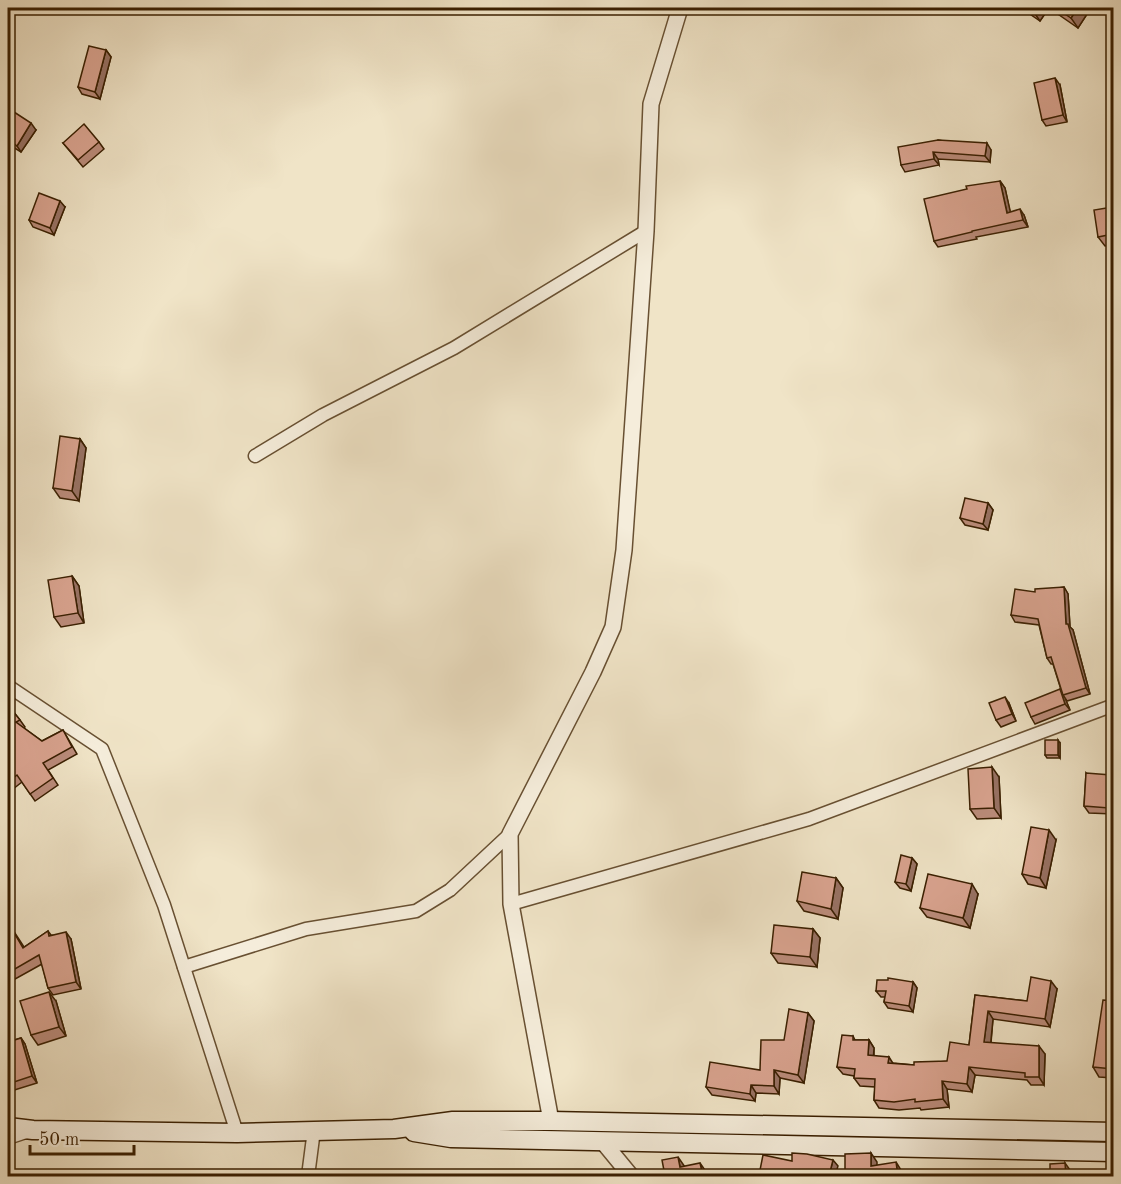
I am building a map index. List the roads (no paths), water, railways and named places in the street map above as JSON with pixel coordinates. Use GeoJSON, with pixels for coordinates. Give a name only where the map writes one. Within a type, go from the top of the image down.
{"type":"FeatureCollection","features":[{"type":"Feature","properties":{"kind":"main road"},"geometry":{"type":"LineString","coordinates":[[8,1127],[33,1130],[237,1133],[394,1129],[453,1121],[551,1121],[1113,1132]]}},
{"type":"Feature","properties":{"kind":"main road"},"geometry":{"type":"LineString","coordinates":[[394,1129],[451,1138],[1113,1152]]}},
{"type":"Feature","properties":{"kind":"street"},"geometry":{"type":"LineString","coordinates":[[184,967],[306,929],[416,911],[450,890],[510,834],[593,672],[613,627],[624,550],[646,231],[651,104],[680,8]]}},
{"type":"Feature","properties":{"kind":"street"},"geometry":{"type":"LineString","coordinates":[[255,456],[323,415],[454,348],[646,231]]}},
{"type":"Feature","properties":{"kind":"street"},"geometry":{"type":"LineString","coordinates":[[8,686],[102,749],[164,905],[237,1133]]}},
{"type":"Feature","properties":{"kind":"street"},"geometry":{"type":"LineString","coordinates":[[511,904],[809,819],[1113,705]]}},
{"type":"Feature","properties":{"kind":"street"},"geometry":{"type":"LineString","coordinates":[[510,834],[511,904],[551,1121]]}},
{"type":"Feature","properties":{"kind":"street"},"geometry":{"type":"LineString","coordinates":[[8,1138],[33,1130]]}},
{"type":"Feature","properties":{"kind":"street"},"geometry":{"type":"LineString","coordinates":[[308,1176],[314,1130]]}},
{"type":"Feature","properties":{"kind":"street"},"geometry":{"type":"LineString","coordinates":[[603,1142],[631,1176]]}}]}
